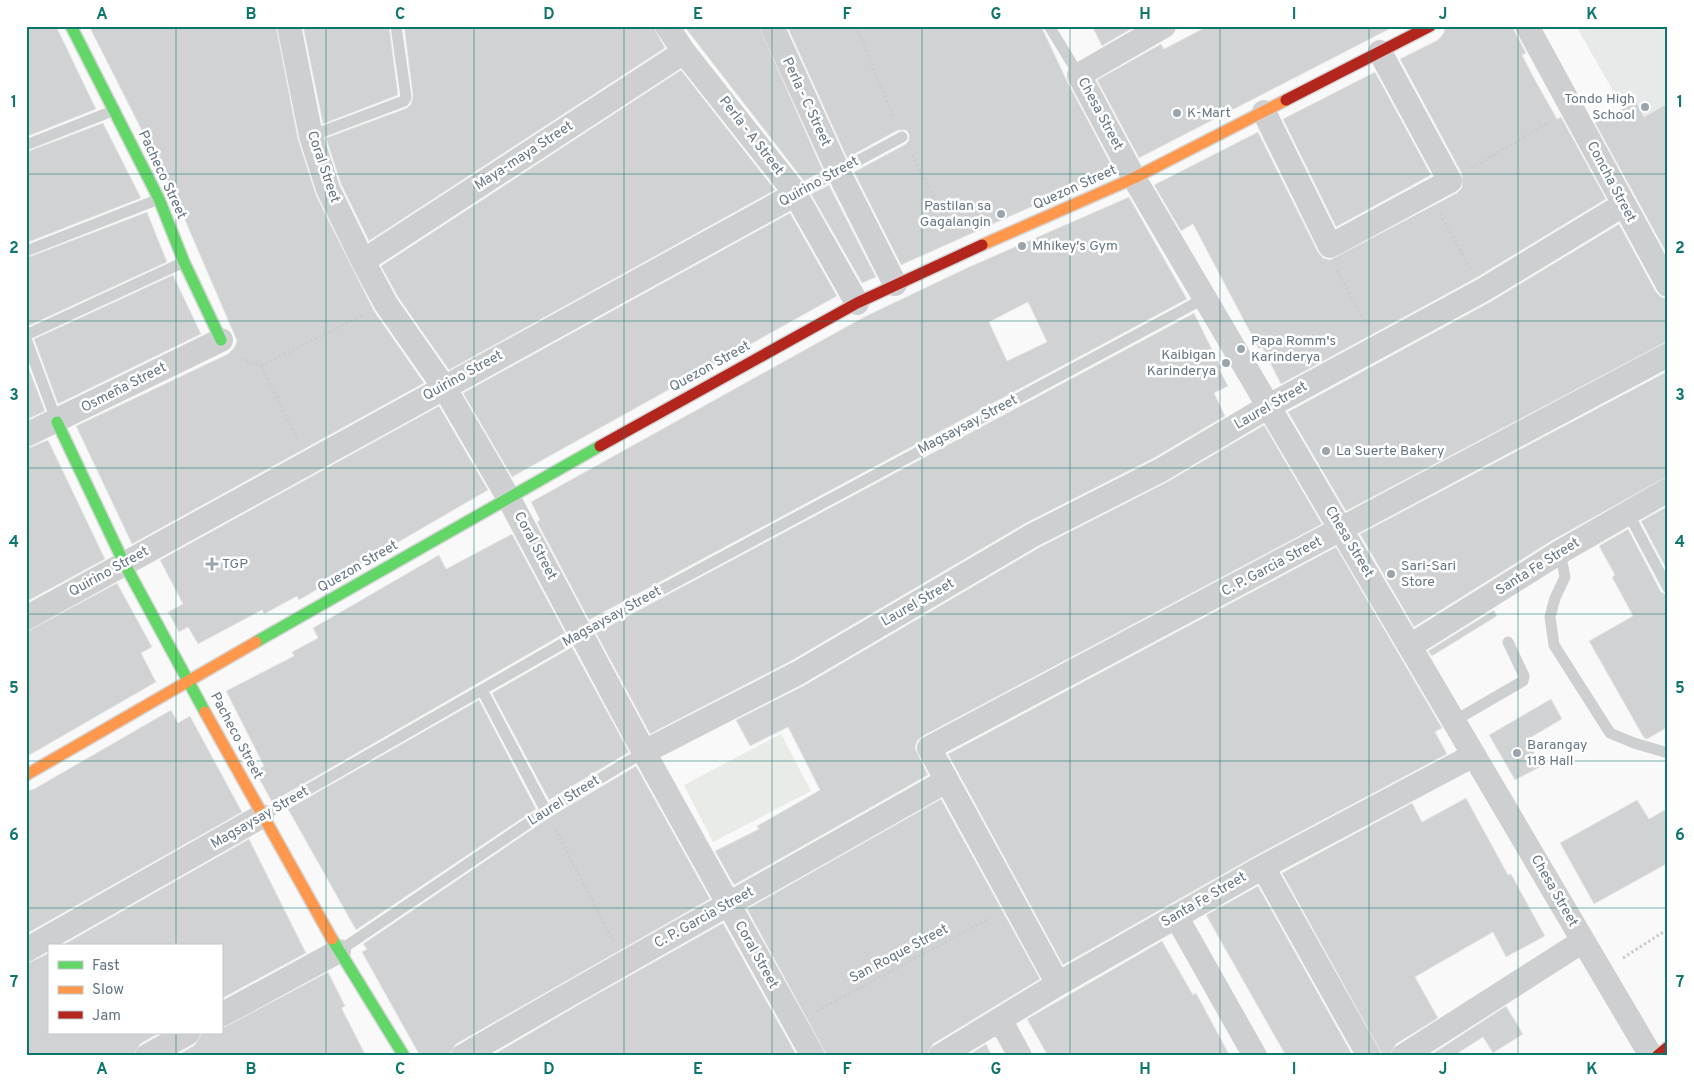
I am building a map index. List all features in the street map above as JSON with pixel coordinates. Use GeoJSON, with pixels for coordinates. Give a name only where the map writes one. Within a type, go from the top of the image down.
{"type":"FeatureCollection","features":[{"type":"Feature","properties":{"kind":"main road","name":"Pacheco Street"},"geometry":{"type":"LineString","coordinates":[[71,26],[159,199],[184,262],[221,340]]}},
{"type":"Feature","properties":{"kind":"main road","name":"Quezon Street"},"geometry":{"type":"LineString","coordinates":[[26,775],[508,497],[857,303],[895,284],[1134,178],[1430,26]]}},
{"type":"Feature","properties":{"kind":"main road","name":"Pacheco Street"},"geometry":{"type":"LineString","coordinates":[[57,422],[124,563],[262,816],[339,951],[404,1056]]}},
{"type":"Feature","properties":{"kind":"main road"},"geometry":{"type":"LineString","coordinates":[[1656,1056],[1668,1047]]}},
{"type":"Feature","properties":{"kind":"street","name":"Coral Street"},"geometry":{"type":"LineString","coordinates":[[289,26],[311,136],[328,189],[363,261],[386,304],[444,387],[508,497],[728,906],[813,1056]]}},
{"type":"Feature","properties":{"kind":"street","name":"Perla - A Street"},"geometry":{"type":"LineString","coordinates":[[668,26],[684,52],[796,194],[857,303]]}},
{"type":"Feature","properties":{"kind":"street","name":"Perla - C Street"},"geometry":{"type":"LineString","coordinates":[[772,26],[838,171],[895,284]]}},
{"type":"Feature","properties":{"kind":"street"},"geometry":{"type":"LineString","coordinates":[[1078,75],[1164,26]]}},
{"type":"Feature","properties":{"kind":"street","name":"Concha Street"},"geometry":{"type":"LineString","coordinates":[[1527,26],[1668,285]]}},
{"type":"Feature","properties":{"kind":"street","name":"Maya-maya Street"},"geometry":{"type":"LineString","coordinates":[[363,261],[684,52]]}},
{"type":"Feature","properties":{"kind":"street"},"geometry":{"type":"LineString","coordinates":[[1264,112],[1330,246],[1450,181],[1380,52]]}},
{"type":"Feature","properties":{"kind":"street","name":"Chesa Street"},"geometry":{"type":"LineString","coordinates":[[1078,75],[1134,178],[1651,1056]]}},
{"type":"Feature","properties":{"kind":"street","name":"Quirino Street"},"geometry":{"type":"LineString","coordinates":[[26,618],[796,194]]}},
{"type":"Feature","properties":{"kind":"street","name":"Laurel Street"},"geometry":{"type":"LineString","coordinates":[[644,752],[798,673],[1033,535],[1161,470],[1269,406],[1483,290],[1623,205]]}},
{"type":"Feature","properties":{"kind":"street","name":"Osmeña Street"},"geometry":{"type":"LineString","coordinates":[[26,435],[57,422],[221,340]]}},
{"type":"Feature","properties":{"kind":"street","name":"C. P. Garcia Street"},"geometry":{"type":"LineString","coordinates":[[463,1056],[623,962],[728,906],[946,781],[929,748],[1668,355]]}},
{"type":"Feature","properties":{"kind":"street","name":"Santa Fe Street"},"geometry":{"type":"LineString","coordinates":[[1410,646],[1560,552],[1668,490]]}},
{"type":"Feature","properties":{"kind":"street","name":"Santa Fe Street"},"geometry":{"type":"LineString","coordinates":[[940,1056],[1002,1020],[1058,984],[1176,916],[1263,867],[1474,755]]}},
{"type":"Feature","properties":{"kind":"street"},"geometry":{"type":"LineString","coordinates":[[946,781],[1058,984]]}},
{"type":"Feature","properties":{"kind":"street","name":"Magsaysay Street"},"geometry":{"type":"LineString","coordinates":[[26,950],[262,816]]}},
{"type":"Feature","properties":{"kind":"street"},"geometry":{"type":"LineString","coordinates":[[1263,867],[1369,1056]]}},
{"type":"Feature","properties":{"kind":"street"},"geometry":{"type":"LineString","coordinates":[[1176,916],[1256,1056]]}},
{"type":"Feature","properties":{"kind":"street"},"geometry":{"type":"LineString","coordinates":[[1404,1056],[1583,941]]}},
{"type":"Feature","properties":{"kind":"street","name":"Laurel Street"},"geometry":{"type":"LineString","coordinates":[[222,1014],[339,951]]}},
{"type":"Feature","properties":{"kind":"street"},"geometry":{"type":"LineString","coordinates":[[1002,1020],[1020,1056]]}},
{"type":"Feature","properties":{"kind":"street"},"geometry":{"type":"LineString","coordinates":[[147,1056],[186,1034]]}},
{"type":"Feature","properties":{"kind":"lane"},"geometry":{"type":"LineString","coordinates":[[311,136],[404,101],[406,97],[396,26]]}},
{"type":"Feature","properties":{"kind":"lane","name":"Chesa Street"},"geometry":{"type":"LineString","coordinates":[[1049,26],[1078,75]]}},
{"type":"Feature","properties":{"kind":"lane"},"geometry":{"type":"LineString","coordinates":[[26,145],[115,110]]}},
{"type":"Feature","properties":{"kind":"lane","name":"Quirino Street"},"geometry":{"type":"LineString","coordinates":[[796,194],[902,136]]}},
{"type":"Feature","properties":{"kind":"lane"},"geometry":{"type":"LineString","coordinates":[[26,251],[159,199]]}},
{"type":"Feature","properties":{"kind":"lane"},"geometry":{"type":"LineString","coordinates":[[26,335],[184,262]]}},
{"type":"Feature","properties":{"kind":"lane","name":"Magsaysay Street"},"geometry":{"type":"LineString","coordinates":[[262,816],[581,633],[1205,298]]}},
{"type":"Feature","properties":{"kind":"lane"},"geometry":{"type":"LineString","coordinates":[[26,339],[57,422]]}},
{"type":"Feature","properties":{"kind":"lane"},"geometry":{"type":"LineString","coordinates":[[1628,513],[1668,588]]}},
{"type":"Feature","properties":{"kind":"lane"},"geometry":{"type":"LineString","coordinates":[[1560,552],[1565,577],[1555,598],[1550,617],[1554,645],[1610,733],[1634,743],[1668,753]]}},
{"type":"Feature","properties":{"kind":"lane"},"geometry":{"type":"LineString","coordinates":[[1454,721],[1523,681],[1524,676],[1508,642]]}},
{"type":"Feature","properties":{"kind":"lane"},"geometry":{"type":"LineString","coordinates":[[482,690],[546,811]]}},
{"type":"Feature","properties":{"kind":"lane","name":"Laurel Street"},"geometry":{"type":"LineString","coordinates":[[339,951],[546,811],[644,752]]}},
{"type":"Feature","properties":{"kind":"path"},"geometry":{"type":"LineString","coordinates":[[1450,181],[1572,109]]}},
{"type":"Feature","properties":{"kind":"path"},"geometry":{"type":"LineString","coordinates":[[1428,193],[1483,290]]}},
{"type":"Feature","properties":{"kind":"path"},"geometry":{"type":"LineString","coordinates":[[1330,246],[1332,260],[1378,346]]}},
{"type":"Feature","properties":{"kind":"path"},"geometry":{"type":"LineString","coordinates":[[261,366],[386,304]]}},
{"type":"Feature","properties":{"kind":"path"},"geometry":{"type":"LineString","coordinates":[[221,340],[231,356],[261,366],[310,463]]}},
{"type":"Feature","properties":{"kind":"path"},"geometry":{"type":"LineString","coordinates":[[546,811],[623,962]]}},
{"type":"Feature","properties":{"kind":"path","name":"San Roque Street"},"geometry":{"type":"LineString","coordinates":[[794,1023],[1015,904]]}},
{"type":"Feature","properties":{"kind":"path"},"geometry":{"type":"LineString","coordinates":[[1602,972],[1668,929]]}},
{"type":"Feature","properties":{"kind":"shaded area","name":"Tondo High School"},"geometry":{"type":"Polygon","coordinates":[[[1576,26],[1668,26],[1668,187],[1576,26]]]}},
{"type":"Feature","properties":{"kind":"shaded area"},"geometry":{"type":"Polygon","coordinates":[[[781,734],[811,791],[713,842],[684,785],[781,734]]]}},
{"type":"Feature","properties":{"kind":"building"},"geometry":{"type":"Polygon","coordinates":[[[26,26],[56,26],[96,109],[26,137],[26,26]]]}},
{"type":"Feature","properties":{"kind":"building"},"geometry":{"type":"Polygon","coordinates":[[[89,26],[276,26],[298,139],[316,195],[374,311],[424,383],[132,544],[76,426],[228,354],[234,348],[237,341],[173,192],[89,26]]]}},
{"type":"Feature","properties":{"kind":"building"},"geometry":{"type":"Polygon","coordinates":[[[303,26],[389,26],[398,95],[323,124],[303,26]]]}},
{"type":"Feature","properties":{"kind":"building"},"geometry":{"type":"Polygon","coordinates":[[[404,26],[653,26],[665,48],[369,241],[341,184],[326,138],[407,108],[411,104],[413,96],[404,26]]]}},
{"type":"Feature","properties":{"kind":"building"},"geometry":{"type":"Polygon","coordinates":[[[684,26],[759,26],[823,171],[804,181],[684,26]]]}},
{"type":"Feature","properties":{"kind":"building"},"geometry":{"type":"Polygon","coordinates":[[[787,26],[1041,26],[1067,81],[1114,170],[901,265],[854,172],[906,144],[909,140],[909,134],[906,130],[898,130],[847,158],[787,26]]]}},
{"type":"Feature","properties":{"kind":"building"},"geometry":{"type":"Polygon","coordinates":[[[1092,26],[1136,26],[1102,46],[1092,26]]]}},
{"type":"Feature","properties":{"kind":"building"},"geometry":{"type":"Polygon","coordinates":[[[1208,26],[1395,26],[1139,158],[1097,80],[1161,44],[1164,49],[1208,26]]]}},
{"type":"Feature","properties":{"kind":"building"},"geometry":{"type":"Polygon","coordinates":[[[1446,26],[1512,26],[1526,53],[1522,55],[1535,80],[1557,119],[1561,117],[1606,199],[1476,278],[1281,384],[1262,347],[1259,349],[1193,224],[1181,231],[1154,185],[1258,132],[1318,252],[1323,258],[1330,260],[1457,193],[1462,188],[1462,174],[1400,59],[1438,40],[1446,26]]]}},
{"type":"Feature","properties":{"kind":"building"},"geometry":{"type":"Polygon","coordinates":[[[681,70],[775,190],[449,370],[398,297],[381,266],[681,70]]]}},
{"type":"Feature","properties":{"kind":"building"},"geometry":{"type":"Polygon","coordinates":[[[1375,72],[1431,175],[1336,227],[1283,119],[1375,72]]]}},
{"type":"Feature","properties":{"kind":"building"},"geometry":{"type":"Polygon","coordinates":[[[1636,102],[1644,117],[1668,103],[1668,256],[1595,123],[1636,102]]]}},
{"type":"Feature","properties":{"kind":"building"},"geometry":{"type":"Polygon","coordinates":[[[103,123],[141,198],[26,243],[26,152],[103,123]]]}},
{"type":"Feature","properties":{"kind":"building"},"geometry":{"type":"Polygon","coordinates":[[[829,185],[876,277],[862,283],[811,194],[829,185]]]}},
{"type":"Feature","properties":{"kind":"building"},"geometry":{"type":"Polygon","coordinates":[[[1129,197],[1187,299],[589,620],[537,522],[540,520],[531,502],[864,317],[969,267],[1129,197]],[[1028,302],[989,322],[1007,361],[1047,342],[1028,302]]]}},
{"type":"Feature","properties":{"kind":"building"},"geometry":{"type":"Polygon","coordinates":[[[147,212],[167,262],[26,327],[26,258],[147,212]]]}},
{"type":"Feature","properties":{"kind":"building"},"geometry":{"type":"Polygon","coordinates":[[[790,213],[837,296],[512,477],[463,393],[790,213]]]}},
{"type":"Feature","properties":{"kind":"building"},"geometry":{"type":"Polygon","coordinates":[[[1619,224],[1656,292],[1661,297],[1668,299],[1668,341],[1346,511],[1288,412],[1490,302],[1619,224]]]}},
{"type":"Feature","properties":{"kind":"building"},"geometry":{"type":"Polygon","coordinates":[[[173,275],[201,334],[58,404],[34,339],[173,275]]]}},
{"type":"Feature","properties":{"kind":"building"},"geometry":{"type":"Polygon","coordinates":[[[1194,313],[1228,386],[1214,393],[1225,416],[1154,458],[1026,523],[791,661],[650,734],[596,633],[1194,313]]]}},
{"type":"Feature","properties":{"kind":"building"},"geometry":{"type":"Polygon","coordinates":[[[26,361],[45,411],[26,420],[26,361]]]}},
{"type":"Feature","properties":{"kind":"building"},"geometry":{"type":"Polygon","coordinates":[[[1668,371],[1668,476],[1553,540],[1414,627],[1360,534],[1668,371]]]}},
{"type":"Feature","properties":{"kind":"building"},"geometry":{"type":"Polygon","coordinates":[[[439,406],[488,490],[299,600],[297,596],[264,614],[262,610],[198,644],[188,627],[179,632],[168,612],[183,604],[160,560],[439,406]]]}},
{"type":"Feature","properties":{"kind":"building"},"geometry":{"type":"Polygon","coordinates":[[[1264,425],[1322,524],[923,736],[917,741],[915,748],[928,775],[734,885],[715,851],[759,829],[757,826],[820,790],[788,727],[750,746],[736,720],[805,685],[1040,547],[1167,482],[1264,425]]]}},
{"type":"Feature","properties":{"kind":"building"},"geometry":{"type":"Polygon","coordinates":[[[48,440],[105,559],[26,602],[26,449],[48,440]]]}},
{"type":"Feature","properties":{"kind":"building"},"geometry":{"type":"Polygon","coordinates":[[[1668,506],[1668,572],[1641,521],[1668,506]]]}},
{"type":"Feature","properties":{"kind":"building"},"geometry":{"type":"Polygon","coordinates":[[[1628,529],[1661,592],[1668,595],[1668,727],[1647,739],[1644,738],[1589,641],[1633,616],[1612,577],[1615,575],[1599,546],[1628,529]]]}},
{"type":"Feature","properties":{"kind":"building"},"geometry":{"type":"Polygon","coordinates":[[[512,534],[565,633],[272,802],[255,771],[264,766],[226,691],[294,656],[292,652],[318,638],[313,628],[439,555],[446,569],[512,534]]]}},
{"type":"Feature","properties":{"kind":"building"},"geometry":{"type":"Polygon","coordinates":[[[1336,547],[1442,728],[1435,732],[1447,754],[1257,855],[1063,965],[948,754],[1336,547]]]}},
{"type":"Feature","properties":{"kind":"building"},"geometry":{"type":"Polygon","coordinates":[[[117,583],[152,647],[141,653],[156,682],[26,757],[26,632],[117,583]]]}},
{"type":"Feature","properties":{"kind":"building"},"geometry":{"type":"Polygon","coordinates":[[[1494,610],[1497,616],[1432,656],[1428,651],[1494,610]]]}},
{"type":"Feature","properties":{"kind":"building"},"geometry":{"type":"Polygon","coordinates":[[[572,647],[629,752],[549,800],[492,693],[572,647]]]}},
{"type":"Feature","properties":{"kind":"building","name":"Barangay 118 Hall"},"geometry":{"type":"Polygon","coordinates":[[[1551,699],[1562,719],[1528,739],[1540,767],[1515,780],[1489,735],[1551,699]]]}},
{"type":"Feature","properties":{"kind":"building"},"geometry":{"type":"Polygon","coordinates":[[[479,700],[536,809],[356,930],[288,809],[479,700]]]}},
{"type":"Feature","properties":{"kind":"building"},"geometry":{"type":"Polygon","coordinates":[[[171,710],[178,723],[190,716],[242,812],[26,934],[26,791],[34,789],[171,710]]]}},
{"type":"Feature","properties":{"kind":"building"},"geometry":{"type":"Polygon","coordinates":[[[636,766],[710,899],[456,1044],[449,1056],[420,1056],[362,952],[367,949],[363,944],[550,817],[636,766]]]}},
{"type":"Feature","properties":{"kind":"building"},"geometry":{"type":"Polygon","coordinates":[[[1466,798],[1508,875],[1511,874],[1545,936],[1506,957],[1493,932],[1415,977],[1438,1018],[1396,1044],[1389,1056],[1383,1056],[1282,873],[1412,803],[1422,822],[1466,798]]]}},
{"type":"Feature","properties":{"kind":"building"},"geometry":{"type":"Polygon","coordinates":[[[941,799],[1040,979],[933,1044],[926,1056],[827,1056],[747,909],[941,799]]]}},
{"type":"Feature","properties":{"kind":"building"},"geometry":{"type":"Polygon","coordinates":[[[1637,800],[1649,819],[1668,808],[1668,863],[1594,904],[1560,843],[1637,800]]]}},
{"type":"Feature","properties":{"kind":"building"},"geometry":{"type":"Polygon","coordinates":[[[249,839],[306,953],[222,998],[222,944],[65,944],[249,839]]]}},
{"type":"Feature","properties":{"kind":"building"},"geometry":{"type":"Polygon","coordinates":[[[1258,886],[1353,1056],[1286,1056],[1206,915],[1258,886]]]}},
{"type":"Feature","properties":{"kind":"building"},"geometry":{"type":"Polygon","coordinates":[[[723,923],[797,1056],[491,1056],[590,998],[723,923]]]}},
{"type":"Feature","properties":{"kind":"building"},"geometry":{"type":"Polygon","coordinates":[[[1162,941],[1193,995],[1196,993],[1230,1056],[1048,1056],[1027,1019],[1162,941]]]}},
{"type":"Feature","properties":{"kind":"building"},"geometry":{"type":"Polygon","coordinates":[[[48,953],[48,1034],[157,1034],[140,1044],[133,1056],[26,1056],[26,964],[48,953]]]}},
{"type":"Feature","properties":{"kind":"building"},"geometry":{"type":"Polygon","coordinates":[[[328,972],[345,1006],[342,1008],[343,1011],[366,1056],[176,1056],[195,1045],[201,1034],[222,1034],[222,1028],[328,972]]]}},
{"type":"Feature","properties":{"kind":"building"},"geometry":{"type":"Polygon","coordinates":[[[1506,1006],[1523,1034],[1493,1053],[1483,1037],[1458,1053],[1459,1056],[1429,1056],[1506,1006]]]}},
{"type":"Feature","properties":{"kind":"building"},"geometry":{"type":"Polygon","coordinates":[[[986,1044],[992,1056],[967,1056],[986,1044]]]}},
{"type":"Feature","properties":{"kind":"traffic: fast"},"geometry":{"type":"LineString","coordinates":[[71,26],[159,199],[184,262],[221,340]]}},
{"type":"Feature","properties":{"kind":"traffic: fast"},"geometry":{"type":"LineString","coordinates":[[57,422],[124,563],[205,712]]}},
{"type":"Feature","properties":{"kind":"traffic: fast"},"geometry":{"type":"LineString","coordinates":[[256,642],[600,446]]}},
{"type":"Feature","properties":{"kind":"traffic: fast"},"geometry":{"type":"LineString","coordinates":[[332,939],[404,1056]]}},
{"type":"Feature","properties":{"kind":"traffic: slow"},"geometry":{"type":"LineString","coordinates":[[982,245],[1134,178],[1286,100]]}},
{"type":"Feature","properties":{"kind":"traffic: slow"},"geometry":{"type":"LineString","coordinates":[[26,775],[256,642]]}},
{"type":"Feature","properties":{"kind":"traffic: slow"},"geometry":{"type":"LineString","coordinates":[[205,712],[332,939]]}},
{"type":"Feature","properties":{"kind":"traffic: jam"},"geometry":{"type":"LineString","coordinates":[[1286,100],[1430,26]]}},
{"type":"Feature","properties":{"kind":"traffic: jam"},"geometry":{"type":"LineString","coordinates":[[600,446],[857,303],[982,245]]}},
{"type":"Feature","properties":{"kind":"traffic: jam"},"geometry":{"type":"LineString","coordinates":[[1657,1056],[1668,1047]]}},
{"type":"Feature","properties":{"kind":"place","name":"Tondo High School"},"geometry":{"type":"Point","coordinates":[1645,107]}},
{"type":"Feature","properties":{"kind":"place","name":"K-Mart"},"geometry":{"type":"Point","coordinates":[1177,113]}},
{"type":"Feature","properties":{"kind":"place","name":"Pastilan sa Gagalangin"},"geometry":{"type":"Point","coordinates":[1001,214]}},
{"type":"Feature","properties":{"kind":"place","name":"Mhikey's Gym"},"geometry":{"type":"Point","coordinates":[1022,246]}},
{"type":"Feature","properties":{"kind":"place","name":"Papa Romm's Karinderya"},"geometry":{"type":"Point","coordinates":[1241,349]}},
{"type":"Feature","properties":{"kind":"place","name":"Kaibigan Karinderya"},"geometry":{"type":"Point","coordinates":[1226,363]}},
{"type":"Feature","properties":{"kind":"place","name":"La Suerte Bakery"},"geometry":{"type":"Point","coordinates":[1326,451]}},
{"type":"Feature","properties":{"kind":"place","name":"TGP"},"geometry":{"type":"Point","coordinates":[212,564]}},
{"type":"Feature","properties":{"kind":"place","name":"Sari-Sari Store"},"geometry":{"type":"Point","coordinates":[1391,574]}},
{"type":"Feature","properties":{"kind":"place","name":"Barangay 118 Hall"},"geometry":{"type":"Point","coordinates":[1517,753]}}]}
